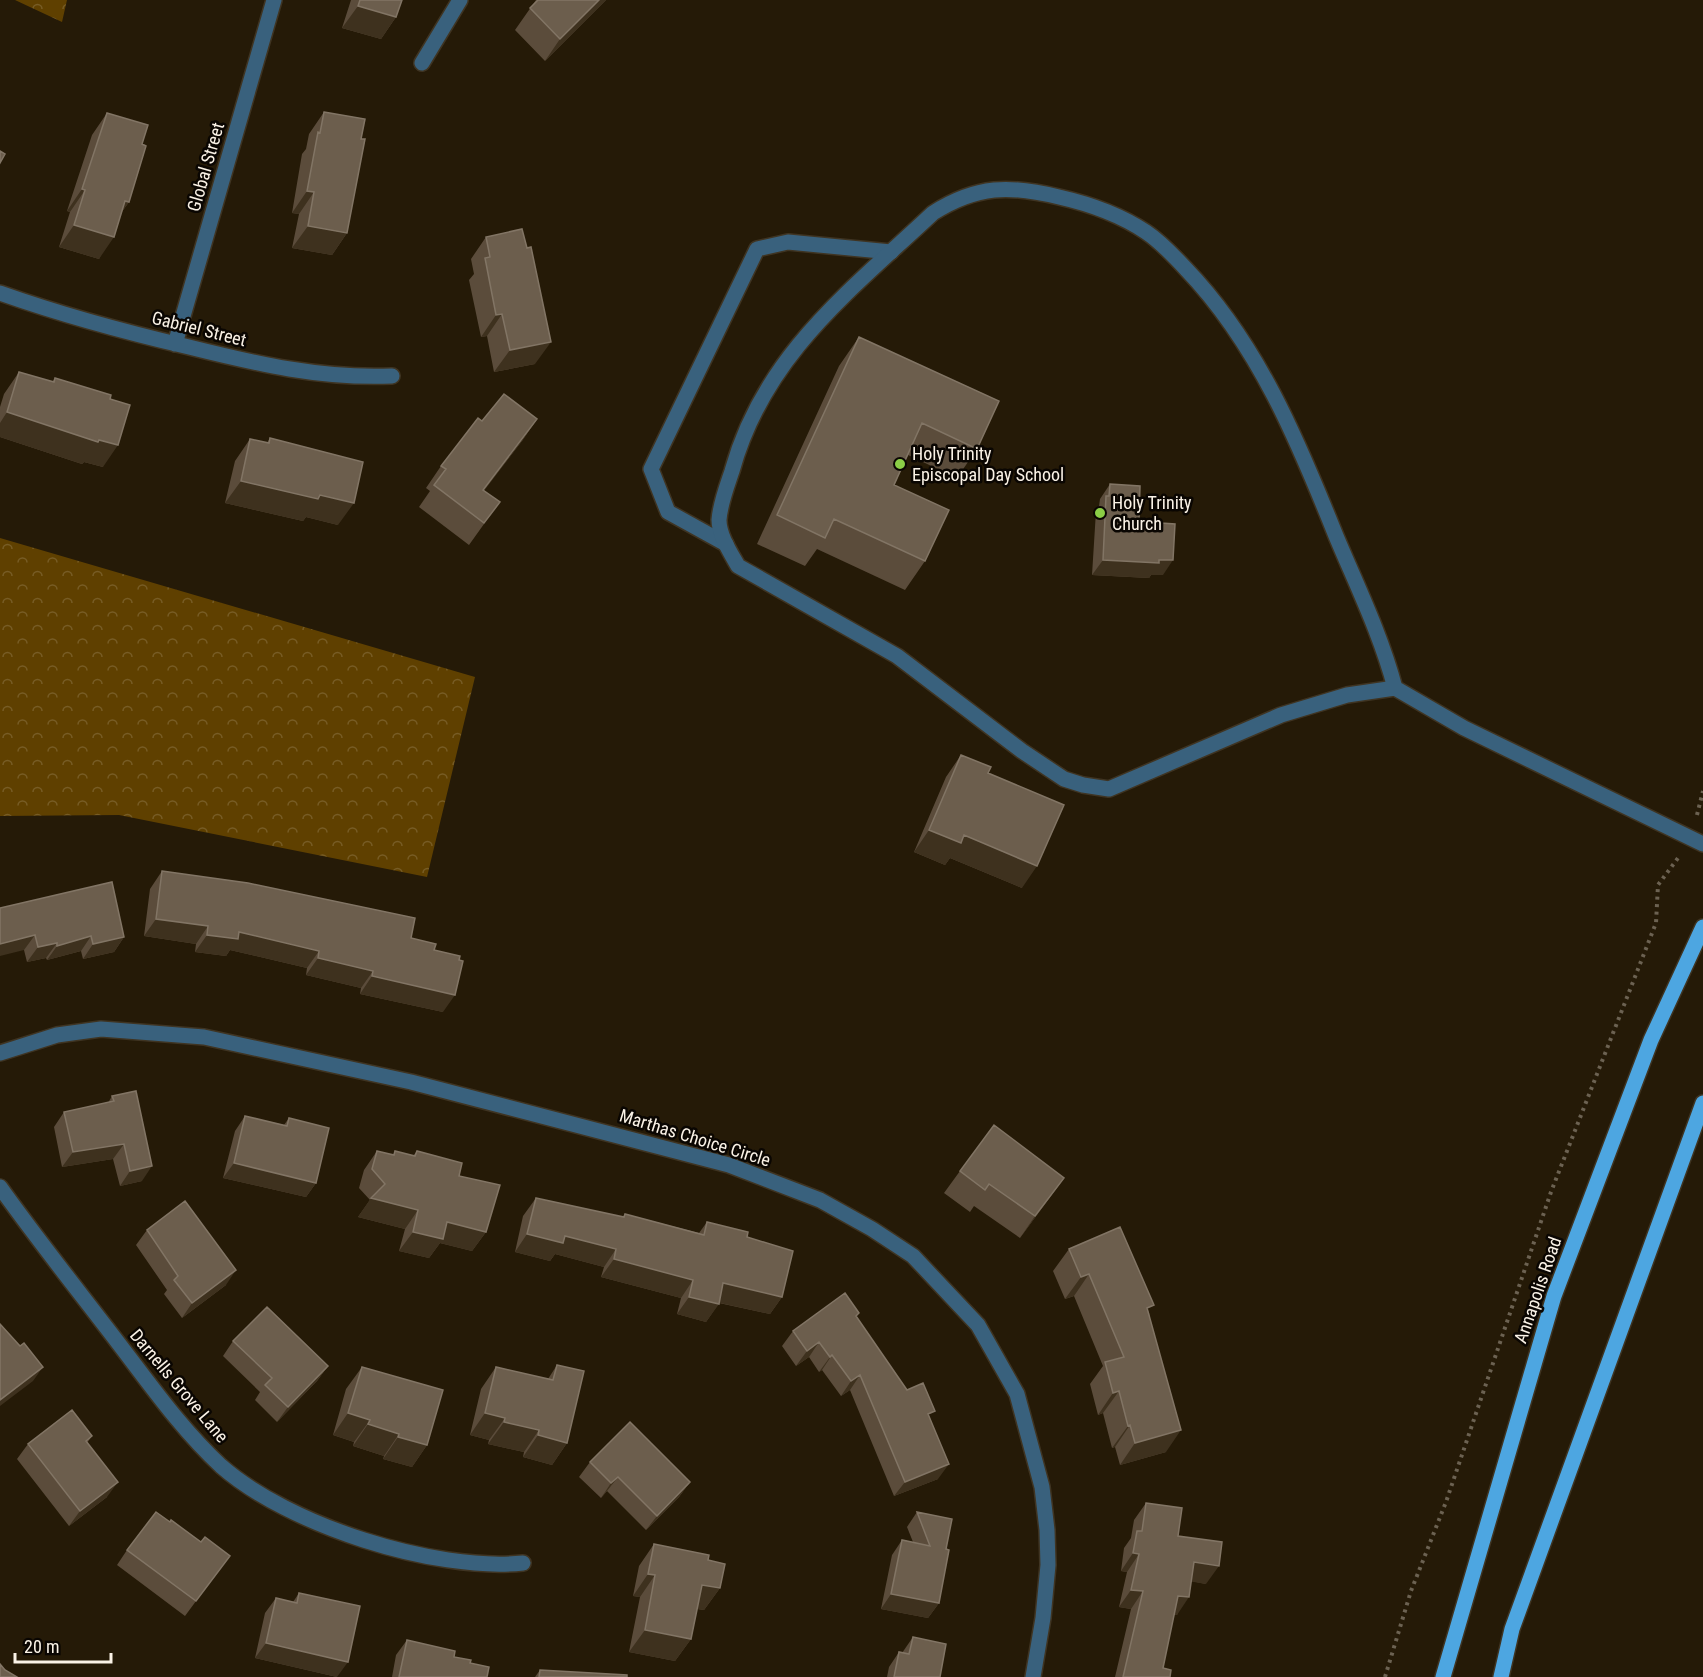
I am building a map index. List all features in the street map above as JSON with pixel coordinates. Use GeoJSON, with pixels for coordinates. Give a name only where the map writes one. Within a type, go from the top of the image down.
{"type":"FeatureCollection","features":[{"type":"Feature","properties":{"kind":"main road","name":"Annapolis Road"},"geometry":{"type":"LineString","coordinates":[[1443,1677],[1554,1296],[1651,1040],[1703,927]]}},
{"type":"Feature","properties":{"kind":"main road"},"geometry":{"type":"LineString","coordinates":[[1501,1677],[1512,1629],[1703,1103]]}},
{"type":"Feature","properties":{"kind":"street","name":"Global Street"},"geometry":{"type":"LineString","coordinates":[[175,344],[274,0]]}},
{"type":"Feature","properties":{"kind":"street"},"geometry":{"type":"LineString","coordinates":[[422,63],[460,0]]}},
{"type":"Feature","properties":{"kind":"street"},"geometry":{"type":"LineString","coordinates":[[1395,688],[1385,652],[1311,475],[1272,389],[1234,327],[1200,284],[1147,232],[1097,206],[1013,189],[983,190],[956,198],[933,213],[810,329],[760,397],[738,446],[719,520],[726,544],[738,566],[897,656],[1022,751],[1064,779],[1109,789],[1281,715],[1347,695],[1395,688],[1464,728],[1696,842]]}},
{"type":"Feature","properties":{"kind":"street"},"geometry":{"type":"LineString","coordinates":[[726,544],[668,512],[651,469],[757,249],[788,242],[891,252]]}},
{"type":"Feature","properties":{"kind":"street","name":"Gabriel Street"},"geometry":{"type":"LineString","coordinates":[[0,293],[66,316],[175,344],[306,373],[352,378],[392,376]]}},
{"type":"Feature","properties":{"kind":"street","name":"Marthas Choice Circle"},"geometry":{"type":"LineString","coordinates":[[0,1053],[48,1037],[101,1029],[204,1037],[411,1082],[729,1165],[820,1200],[872,1229],[913,1256],[978,1325],[1017,1395],[1042,1486],[1047,1530],[1048,1565],[1043,1618],[1033,1677]]}},
{"type":"Feature","properties":{"kind":"street","name":"Darnells Grove Lane"},"geometry":{"type":"LineString","coordinates":[[0,1187],[178,1420],[201,1447],[239,1479],[272,1500],[306,1516],[398,1550],[458,1563],[500,1565],[523,1563]]}},
{"type":"Feature","properties":{"kind":"path"},"geometry":{"type":"LineString","coordinates":[[1385,1677],[1411,1591],[1446,1502],[1551,1192],[1656,923],[1658,885],[1696,842],[1703,791]]}},
{"type":"Feature","properties":{"kind":"green space"},"geometry":{"type":"Polygon","coordinates":[[[15,0],[67,0],[62,22],[15,0]]]}},
{"type":"Feature","properties":{"kind":"green space"},"geometry":{"type":"Polygon","coordinates":[[[0,538],[475,677],[427,877],[119,815],[0,816],[0,538]]]}},
{"type":"Feature","properties":{"kind":"building"},"geometry":{"type":"Polygon","coordinates":[[[360,0],[402,0],[396,17],[358,6],[360,0]]]}},
{"type":"Feature","properties":{"kind":"building"},"geometry":{"type":"Polygon","coordinates":[[[538,0],[599,0],[560,39],[530,8],[538,0]]]}},
{"type":"Feature","properties":{"kind":"building"},"geometry":{"type":"Polygon","coordinates":[[[324,112],[365,119],[361,139],[365,139],[347,233],[308,226],[314,192],[307,191],[324,112]]]}},
{"type":"Feature","properties":{"kind":"building"},"geometry":{"type":"Polygon","coordinates":[[[107,113],[148,125],[142,144],[146,146],[129,202],[125,201],[114,237],[74,225],[85,190],[82,189],[107,113]]]}},
{"type":"Feature","properties":{"kind":"building"},"geometry":{"type":"Polygon","coordinates":[[[0,151],[5,154],[0,163],[0,151]]]}},
{"type":"Feature","properties":{"kind":"building"},"geometry":{"type":"Polygon","coordinates":[[[522,229],[527,248],[531,247],[551,342],[510,350],[502,314],[496,315],[485,258],[490,257],[486,237],[522,229]]]}},
{"type":"Feature","properties":{"kind":"building"},"geometry":{"type":"Polygon","coordinates":[[[859,337],[999,401],[977,449],[922,423],[894,485],[949,510],[925,561],[834,519],[825,538],[777,515],[859,337]]]}},
{"type":"Feature","properties":{"kind":"building"},"geometry":{"type":"Polygon","coordinates":[[[19,372],[54,382],[55,378],[111,395],[110,399],[130,405],[118,445],[99,440],[98,442],[7,412],[19,372]]]}},
{"type":"Feature","properties":{"kind":"building"},"geometry":{"type":"Polygon","coordinates":[[[504,394],[537,419],[483,490],[500,502],[484,523],[434,485],[446,469],[441,466],[478,418],[482,421],[504,394]]]}},
{"type":"Feature","properties":{"kind":"building"},"geometry":{"type":"Polygon","coordinates":[[[270,438],[363,462],[354,503],[320,495],[318,499],[241,481],[250,439],[269,443],[270,438]]]}},
{"type":"Feature","properties":{"kind":"building"},"geometry":{"type":"Polygon","coordinates":[[[1110,484],[1140,486],[1139,519],[1175,524],[1173,560],[1159,560],[1159,563],[1103,560],[1106,496],[1109,496],[1110,484]]]}},
{"type":"Feature","properties":{"kind":"building"},"geometry":{"type":"Polygon","coordinates":[[[961,755],[991,767],[988,773],[1064,805],[1037,866],[964,835],[961,843],[929,830],[961,755]]]}},
{"type":"Feature","properties":{"kind":"building"},"geometry":{"type":"Polygon","coordinates":[[[162,871],[248,883],[415,918],[411,938],[436,944],[434,950],[460,956],[459,960],[463,961],[455,995],[372,976],[373,971],[318,958],[319,951],[239,932],[238,939],[207,935],[208,926],[156,919],[162,871]]]}},
{"type":"Feature","properties":{"kind":"building"},"geometry":{"type":"Polygon","coordinates":[[[112,882],[124,937],[93,944],[91,936],[57,946],[57,943],[38,947],[35,935],[0,944],[0,908],[112,882]]]}},
{"type":"Feature","properties":{"kind":"building"},"geometry":{"type":"Polygon","coordinates":[[[136,1091],[152,1166],[130,1171],[124,1144],[73,1152],[64,1112],[114,1101],[112,1096],[136,1091]]]}},
{"type":"Feature","properties":{"kind":"building"},"geometry":{"type":"Polygon","coordinates":[[[245,1116],[287,1126],[289,1118],[329,1128],[316,1183],[234,1163],[245,1116]]]}},
{"type":"Feature","properties":{"kind":"building"},"geometry":{"type":"Polygon","coordinates":[[[994,1125],[1064,1178],[1035,1216],[989,1184],[985,1190],[960,1171],[994,1125]]]}},
{"type":"Feature","properties":{"kind":"building"},"geometry":{"type":"Polygon","coordinates":[[[377,1151],[394,1155],[395,1151],[415,1156],[417,1151],[462,1163],[459,1176],[500,1185],[486,1232],[447,1222],[443,1239],[413,1232],[418,1210],[371,1198],[385,1184],[372,1169],[377,1151]]]}},
{"type":"Feature","properties":{"kind":"building"},"geometry":{"type":"Polygon","coordinates":[[[536,1198],[624,1217],[625,1214],[704,1235],[707,1222],[748,1232],[747,1237],[793,1251],[782,1297],[723,1283],[719,1304],[689,1297],[693,1280],[614,1259],[616,1249],[565,1236],[563,1243],[527,1234],[536,1198]]]}},
{"type":"Feature","properties":{"kind":"building"},"geometry":{"type":"Polygon","coordinates":[[[185,1201],[236,1270],[192,1303],[174,1280],[178,1276],[147,1230],[185,1201]]]}},
{"type":"Feature","properties":{"kind":"building"},"geometry":{"type":"Polygon","coordinates":[[[1120,1227],[1154,1305],[1147,1308],[1181,1430],[1135,1443],[1119,1391],[1113,1393],[1105,1362],[1124,1357],[1089,1274],[1081,1277],[1069,1249],[1120,1227]]]}},
{"type":"Feature","properties":{"kind":"building"},"geometry":{"type":"Polygon","coordinates":[[[845,1293],[859,1313],[856,1316],[907,1390],[923,1383],[935,1411],[928,1414],[949,1464],[905,1482],[860,1375],[851,1381],[832,1355],[830,1357],[819,1342],[807,1351],[793,1331],[845,1293]]]}},
{"type":"Feature","properties":{"kind":"building"},"geometry":{"type":"Polygon","coordinates":[[[267,1307],[328,1366],[288,1407],[265,1385],[272,1378],[233,1341],[267,1307]]]}},
{"type":"Feature","properties":{"kind":"building"},"geometry":{"type":"Polygon","coordinates":[[[0,1324],[20,1346],[24,1343],[43,1367],[0,1400],[0,1324]]]}},
{"type":"Feature","properties":{"kind":"building"},"geometry":{"type":"Polygon","coordinates":[[[557,1365],[584,1371],[567,1443],[538,1435],[539,1430],[504,1422],[505,1418],[485,1413],[496,1367],[553,1380],[557,1365]]]}},
{"type":"Feature","properties":{"kind":"building"},"geometry":{"type":"Polygon","coordinates":[[[362,1367],[443,1390],[427,1445],[398,1437],[399,1434],[368,1424],[370,1420],[348,1413],[362,1367]]]}},
{"type":"Feature","properties":{"kind":"building"},"geometry":{"type":"Polygon","coordinates":[[[72,1410],[92,1436],[86,1441],[118,1482],[80,1511],[28,1444],[72,1410]]]}},
{"type":"Feature","properties":{"kind":"building"},"geometry":{"type":"Polygon","coordinates":[[[630,1422],[690,1482],[657,1516],[618,1477],[611,1483],[590,1462],[630,1422]]]}},
{"type":"Feature","properties":{"kind":"building"},"geometry":{"type":"Polygon","coordinates":[[[1146,1503],[1182,1508],[1178,1536],[1222,1542],[1219,1566],[1194,1562],[1189,1597],[1178,1596],[1163,1668],[1171,1670],[1170,1677],[1123,1677],[1143,1591],[1131,1590],[1139,1554],[1133,1553],[1137,1531],[1142,1531],[1146,1503]]]}},
{"type":"Feature","properties":{"kind":"building"},"geometry":{"type":"Polygon","coordinates":[[[156,1512],[201,1542],[205,1537],[230,1556],[196,1601],[127,1550],[156,1512]]]}},
{"type":"Feature","properties":{"kind":"building"},"geometry":{"type":"Polygon","coordinates":[[[917,1512],[952,1519],[939,1603],[891,1594],[902,1540],[930,1546],[917,1512]]]}},
{"type":"Feature","properties":{"kind":"building"},"geometry":{"type":"Polygon","coordinates":[[[654,1544],[709,1555],[708,1560],[725,1564],[720,1588],[702,1585],[691,1639],[645,1630],[655,1575],[648,1574],[654,1544]]]}},
{"type":"Feature","properties":{"kind":"building"},"geometry":{"type":"Polygon","coordinates":[[[299,1593],[360,1606],[348,1662],[266,1643],[276,1598],[297,1603],[299,1593]]]}},
{"type":"Feature","properties":{"kind":"building"},"geometry":{"type":"Polygon","coordinates":[[[913,1637],[946,1644],[940,1677],[894,1677],[899,1652],[909,1654],[913,1637]]]}},
{"type":"Feature","properties":{"kind":"building"},"geometry":{"type":"Polygon","coordinates":[[[407,1640],[455,1651],[454,1657],[489,1667],[487,1677],[399,1677],[407,1640]]]}},
{"type":"Feature","properties":{"kind":"building"},"geometry":{"type":"Polygon","coordinates":[[[0,1664],[5,1670],[17,1677],[0,1677],[0,1664]]]}},
{"type":"Feature","properties":{"kind":"building"},"geometry":{"type":"Polygon","coordinates":[[[540,1670],[627,1675],[627,1677],[539,1677],[540,1670]]]}},
{"type":"Feature","properties":{"kind":"place","name":"Holy Trinity Episcopal Day School"},"geometry":{"type":"Point","coordinates":[900,464]}},
{"type":"Feature","properties":{"kind":"place","name":"Holy Trinity Church"},"geometry":{"type":"Point","coordinates":[1100,513]}}]}
